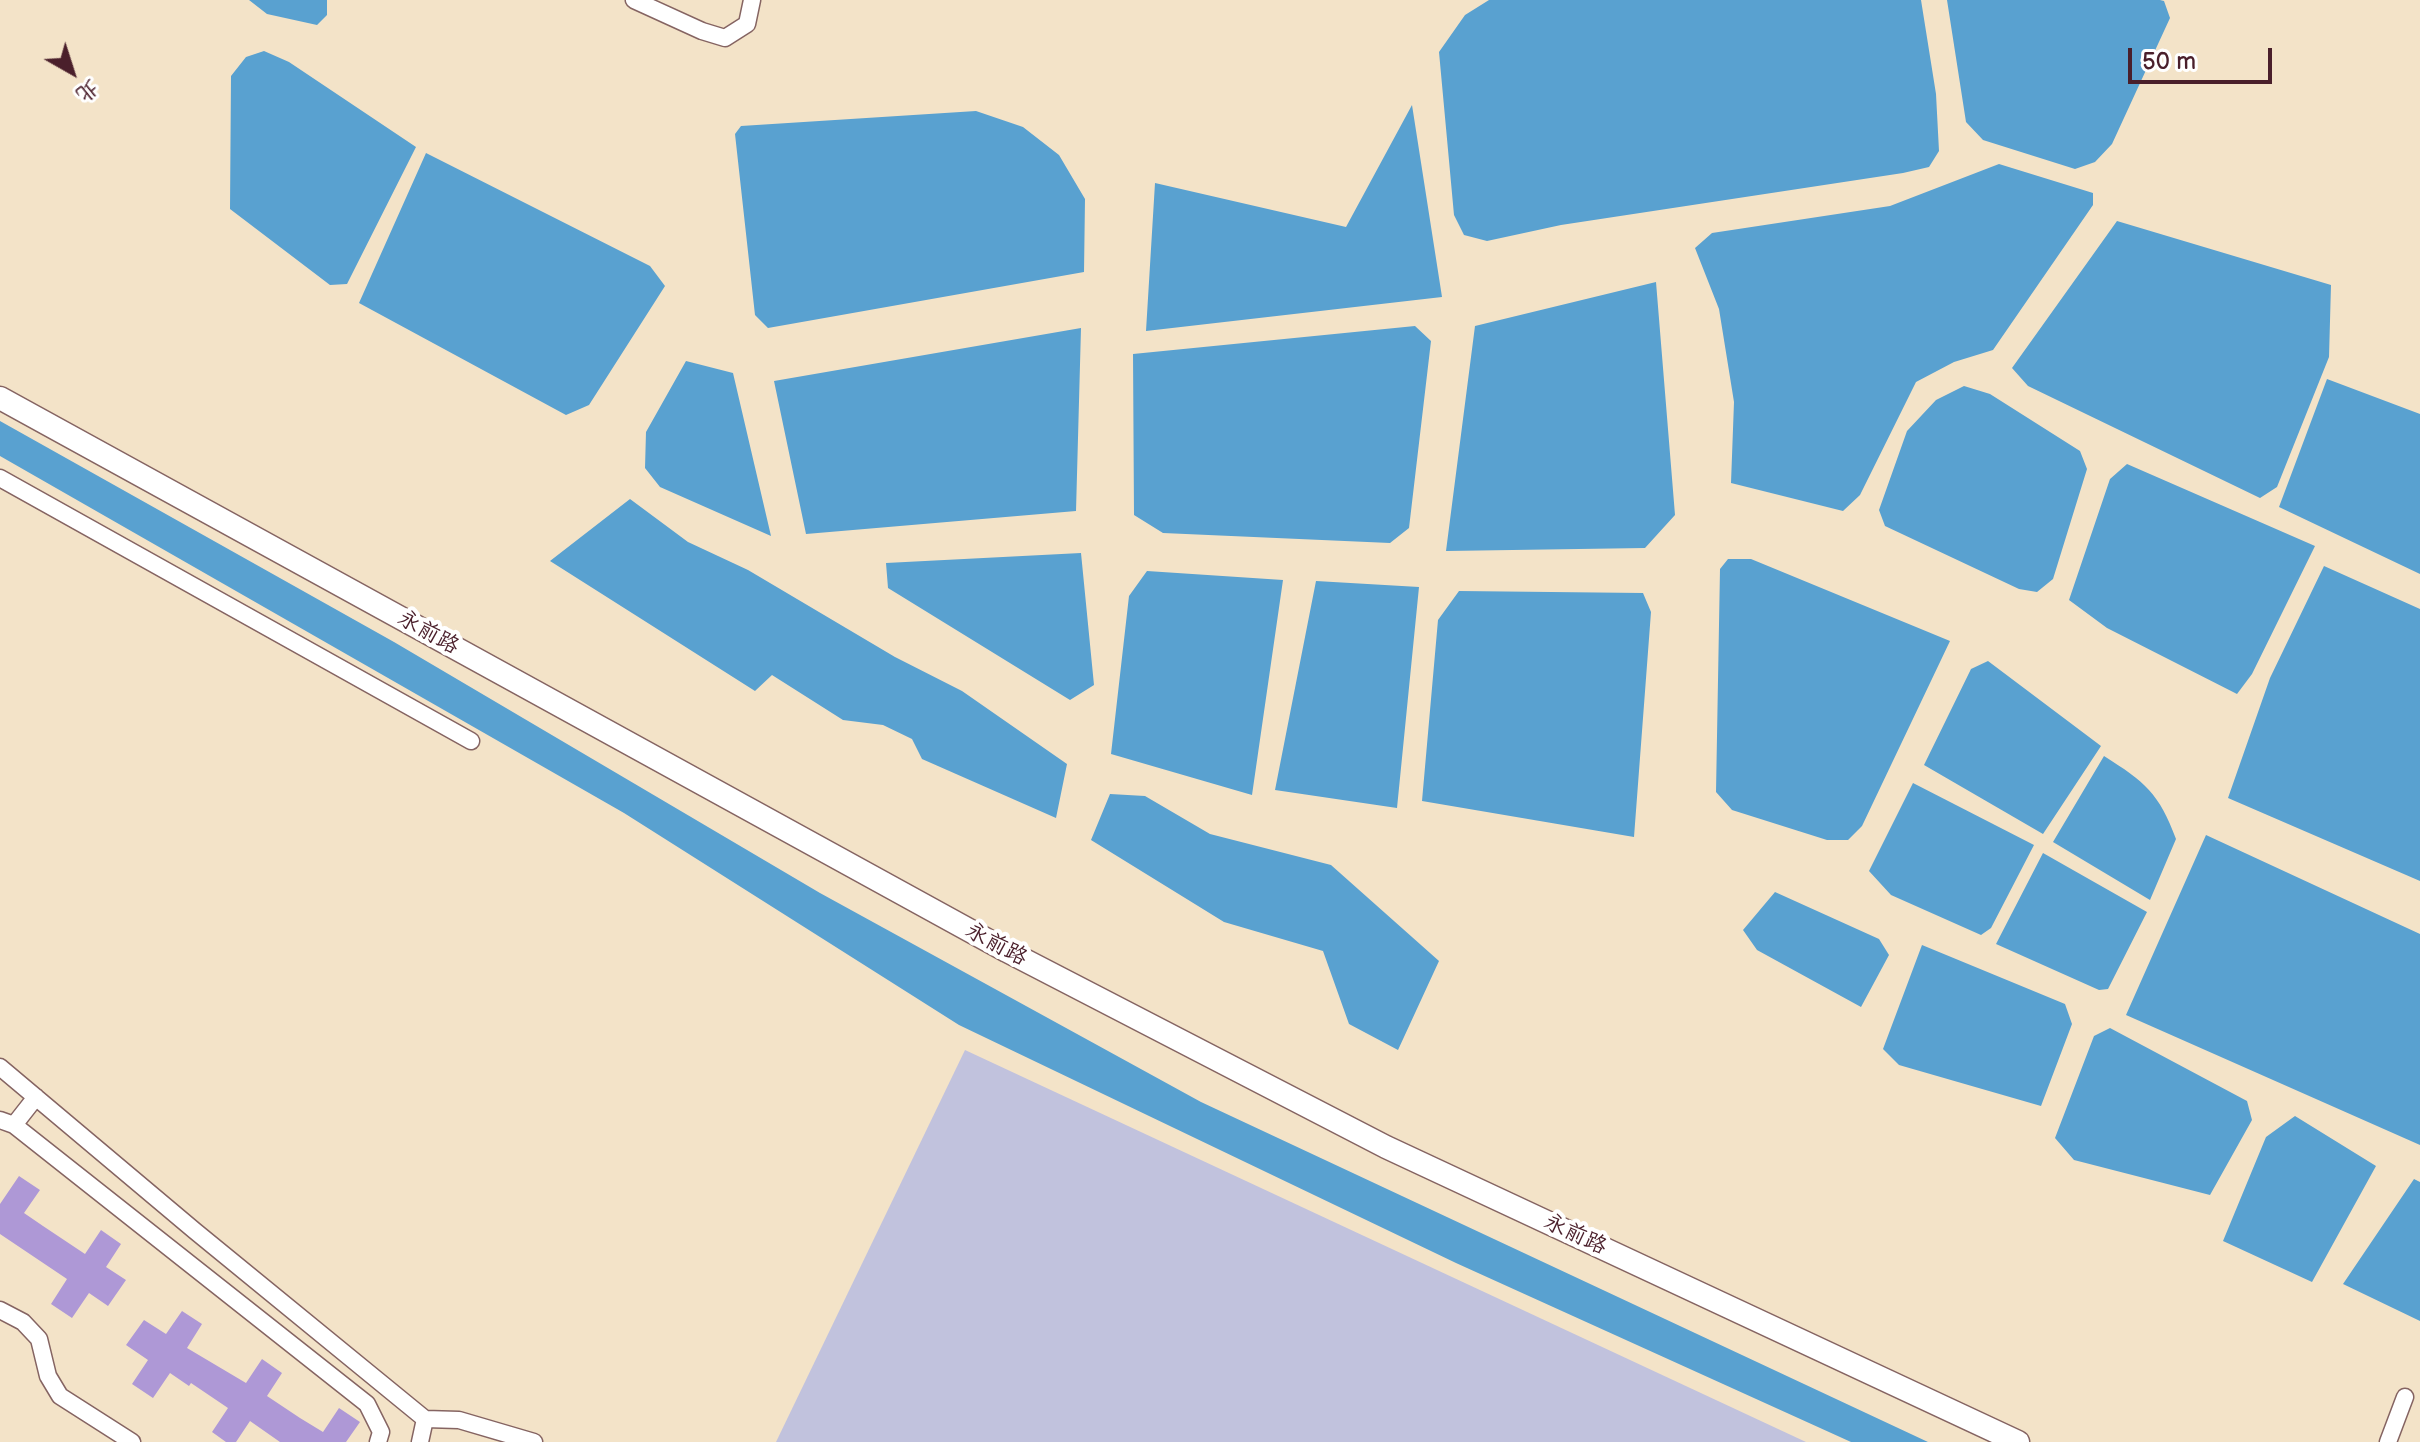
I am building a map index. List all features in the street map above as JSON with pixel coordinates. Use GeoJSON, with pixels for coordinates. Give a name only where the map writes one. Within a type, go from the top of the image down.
{"type":"FeatureCollection","features":[{"type":"Feature","properties":{"kind":"street"},"geometry":{"type":"LineString","coordinates":[[634,0],[702,31],[725,38],[747,24],[752,0]]}},
{"type":"Feature","properties":{"kind":"street","name":"永前路"},"geometry":{"type":"LineString","coordinates":[[0,398],[1007,951],[1386,1147],[2018,1442]]}},
{"type":"Feature","properties":{"kind":"street"},"geometry":{"type":"LineString","coordinates":[[0,478],[471,741]]}},
{"type":"Feature","properties":{"kind":"street"},"geometry":{"type":"LineString","coordinates":[[0,1067],[425,1419],[459,1420],[534,1442]]}},
{"type":"Feature","properties":{"kind":"street"},"geometry":{"type":"LineString","coordinates":[[36,1097],[7,1122],[367,1404],[381,1432],[378,1442]]}},
{"type":"Feature","properties":{"kind":"street"},"geometry":{"type":"LineString","coordinates":[[0,1310],[23,1322],[39,1339],[48,1376],[60,1396],[132,1442]]}},
{"type":"Feature","properties":{"kind":"street"},"geometry":{"type":"LineString","coordinates":[[2388,1442],[2405,1397]]}},
{"type":"Feature","properties":{"kind":"street"},"geometry":{"type":"LineString","coordinates":[[420,1442],[425,1419]]}},
{"type":"Feature","properties":{"kind":"shaded area"},"geometry":{"type":"Polygon","coordinates":[[[965,1050],[1806,1442],[776,1442],[965,1050]]]}},
{"type":"Feature","properties":{"kind":"water"},"geometry":{"type":"Polygon","coordinates":[[[249,0],[327,0],[327,15],[317,25],[267,14],[249,0]]]}},
{"type":"Feature","properties":{"kind":"water"},"geometry":{"type":"Polygon","coordinates":[[[1489,0],[1921,0],[1936,94],[1939,151],[1929,167],[1903,173],[1561,225],[1487,241],[1464,235],[1454,215],[1439,52],[1465,15],[1489,0]]]}},
{"type":"Feature","properties":{"kind":"water"},"geometry":{"type":"Polygon","coordinates":[[[1947,0],[2160,0],[2164,1],[2170,18],[2112,144],[2095,162],[2075,169],[1983,140],[1966,122],[1947,0]]]}},
{"type":"Feature","properties":{"kind":"water"},"geometry":{"type":"Polygon","coordinates":[[[264,51],[289,62],[416,147],[347,284],[330,285],[230,209],[231,76],[246,57],[264,51]]]}},
{"type":"Feature","properties":{"kind":"water"},"geometry":{"type":"Polygon","coordinates":[[[1412,105],[1442,297],[1146,331],[1155,183],[1346,227],[1412,105]]]}},
{"type":"Feature","properties":{"kind":"water"},"geometry":{"type":"Polygon","coordinates":[[[976,111],[1023,127],[1059,155],[1085,199],[1084,272],[768,328],[755,315],[735,134],[741,126],[976,111]]]}},
{"type":"Feature","properties":{"kind":"water"},"geometry":{"type":"Polygon","coordinates":[[[426,153],[650,266],[665,286],[589,405],[566,415],[359,303],[426,153]]]}},
{"type":"Feature","properties":{"kind":"water"},"geometry":{"type":"Polygon","coordinates":[[[1999,164],[2093,193],[2093,205],[1993,350],[1954,362],[1916,382],[1860,495],[1843,511],[1731,483],[1734,402],[1719,309],[1695,248],[1712,233],[1890,206],[1999,164]]]}},
{"type":"Feature","properties":{"kind":"water"},"geometry":{"type":"Polygon","coordinates":[[[2117,221],[2331,285],[2329,357],[2277,487],[2260,498],[2028,386],[2012,368],[2117,221]]]}},
{"type":"Feature","properties":{"kind":"water"},"geometry":{"type":"Polygon","coordinates":[[[1656,282],[1675,515],[1645,548],[1446,551],[1475,326],[1656,282]]]}},
{"type":"Feature","properties":{"kind":"water"},"geometry":{"type":"Polygon","coordinates":[[[1415,326],[1431,341],[1409,528],[1390,543],[1163,533],[1134,515],[1133,354],[1415,326]]]}},
{"type":"Feature","properties":{"kind":"water"},"geometry":{"type":"Polygon","coordinates":[[[1081,328],[1076,511],[806,534],[774,381],[1081,328]]]}},
{"type":"Feature","properties":{"kind":"water"},"geometry":{"type":"Polygon","coordinates":[[[686,361],[733,373],[771,536],[660,487],[645,468],[646,432],[686,361]]]}},
{"type":"Feature","properties":{"kind":"water"},"geometry":{"type":"Polygon","coordinates":[[[2327,379],[2420,414],[2420,574],[2279,507],[2327,379]]]}},
{"type":"Feature","properties":{"kind":"water"},"geometry":{"type":"Polygon","coordinates":[[[1964,386],[1990,394],[2080,451],[2087,469],[2053,579],[2037,592],[2019,589],[1885,526],[1879,510],[1907,431],[1936,400],[1964,386]]]}},
{"type":"Feature","properties":{"kind":"water"},"geometry":{"type":"Polygon","coordinates":[[[0,421],[394,642],[820,893],[1201,1102],[1928,1442],[1851,1442],[1456,1263],[959,1025],[624,813],[0,456],[0,421]]]}},
{"type":"Feature","properties":{"kind":"water"},"geometry":{"type":"Polygon","coordinates":[[[2127,464],[2315,546],[2252,674],[2237,694],[2107,628],[2069,600],[2110,479],[2127,464]]]}},
{"type":"Feature","properties":{"kind":"water"},"geometry":{"type":"Polygon","coordinates":[[[630,499],[688,542],[748,570],[895,657],[962,691],[1067,764],[1056,818],[922,759],[912,739],[883,725],[843,720],[772,675],[755,691],[550,561],[630,499]]]}},
{"type":"Feature","properties":{"kind":"water"},"geometry":{"type":"Polygon","coordinates":[[[1081,553],[1094,685],[1070,700],[888,588],[886,563],[1081,553]]]}},
{"type":"Feature","properties":{"kind":"water"},"geometry":{"type":"Polygon","coordinates":[[[1728,559],[1751,559],[1950,641],[1862,826],[1848,840],[1827,840],[1732,810],[1716,792],[1720,569],[1728,559]]]}},
{"type":"Feature","properties":{"kind":"water"},"geometry":{"type":"Polygon","coordinates":[[[2324,566],[2420,609],[2420,881],[2228,798],[2270,678],[2324,566]]]}},
{"type":"Feature","properties":{"kind":"water"},"geometry":{"type":"Polygon","coordinates":[[[1147,571],[1283,580],[1252,795],[1111,754],[1129,596],[1147,571]]]}},
{"type":"Feature","properties":{"kind":"water"},"geometry":{"type":"Polygon","coordinates":[[[1316,581],[1419,587],[1397,808],[1275,790],[1316,581]]]}},
{"type":"Feature","properties":{"kind":"water"},"geometry":{"type":"Polygon","coordinates":[[[1459,591],[1643,593],[1651,612],[1634,837],[1422,801],[1438,620],[1459,591]]]}},
{"type":"Feature","properties":{"kind":"water"},"geometry":{"type":"Polygon","coordinates":[[[1988,661],[2101,746],[2043,834],[1924,765],[1971,669],[1988,661]]]}},
{"type":"Feature","properties":{"kind":"water"},"geometry":{"type":"Polygon","coordinates":[[[2104,756],[2130,773],[2157,799],[2176,839],[2150,900],[2053,842],[2104,756]]]}},
{"type":"Feature","properties":{"kind":"water"},"geometry":{"type":"Polygon","coordinates":[[[1913,783],[2034,845],[1991,928],[1981,935],[1891,895],[1869,871],[1913,783]]]}},
{"type":"Feature","properties":{"kind":"water"},"geometry":{"type":"Polygon","coordinates":[[[1110,794],[1145,796],[1210,834],[1331,865],[1439,961],[1398,1050],[1349,1024],[1323,951],[1224,922],[1091,840],[1110,794]]]}},
{"type":"Feature","properties":{"kind":"water"},"geometry":{"type":"Polygon","coordinates":[[[2206,835],[2420,934],[2420,1145],[2126,1015],[2206,835]]]}},
{"type":"Feature","properties":{"kind":"water"},"geometry":{"type":"Polygon","coordinates":[[[2043,853],[2147,912],[2108,989],[2099,990],[1996,944],[2043,853]]]}},
{"type":"Feature","properties":{"kind":"water"},"geometry":{"type":"Polygon","coordinates":[[[1775,892],[1879,939],[1889,955],[1861,1007],[1757,950],[1743,930],[1775,892]]]}},
{"type":"Feature","properties":{"kind":"water"},"geometry":{"type":"Polygon","coordinates":[[[1922,945],[2065,1004],[2072,1024],[2041,1106],[1899,1065],[1883,1049],[1922,945]]]}},
{"type":"Feature","properties":{"kind":"water"},"geometry":{"type":"Polygon","coordinates":[[[2110,1028],[2247,1101],[2252,1120],[2210,1195],[2074,1160],[2055,1138],[2094,1036],[2110,1028]]]}},
{"type":"Feature","properties":{"kind":"water"},"geometry":{"type":"Polygon","coordinates":[[[2295,1116],[2376,1166],[2312,1282],[2223,1241],[2266,1137],[2295,1116]]]}},
{"type":"Feature","properties":{"kind":"water"},"geometry":{"type":"Polygon","coordinates":[[[2414,1179],[2420,1182],[2420,1321],[2343,1284],[2414,1179]]]}},
{"type":"Feature","properties":{"kind":"building"},"geometry":{"type":"Polygon","coordinates":[[[19,1176],[40,1190],[24,1213],[85,1254],[101,1230],[121,1244],[106,1267],[126,1280],[108,1306],[89,1293],[72,1318],[51,1304],[67,1279],[0,1234],[0,1204],[19,1176]]]}},
{"type":"Feature","properties":{"kind":"building"},"geometry":{"type":"Polygon","coordinates":[[[182,1311],[202,1324],[187,1348],[246,1383],[262,1359],[282,1373],[267,1396],[300,1418],[323,1432],[339,1408],[360,1422],[346,1442],[280,1442],[250,1421],[236,1442],[226,1442],[212,1432],[228,1408],[191,1383],[189,1386],[170,1373],[153,1398],[132,1384],[148,1360],[126,1345],[144,1320],[166,1334],[182,1311]]]}}]}
